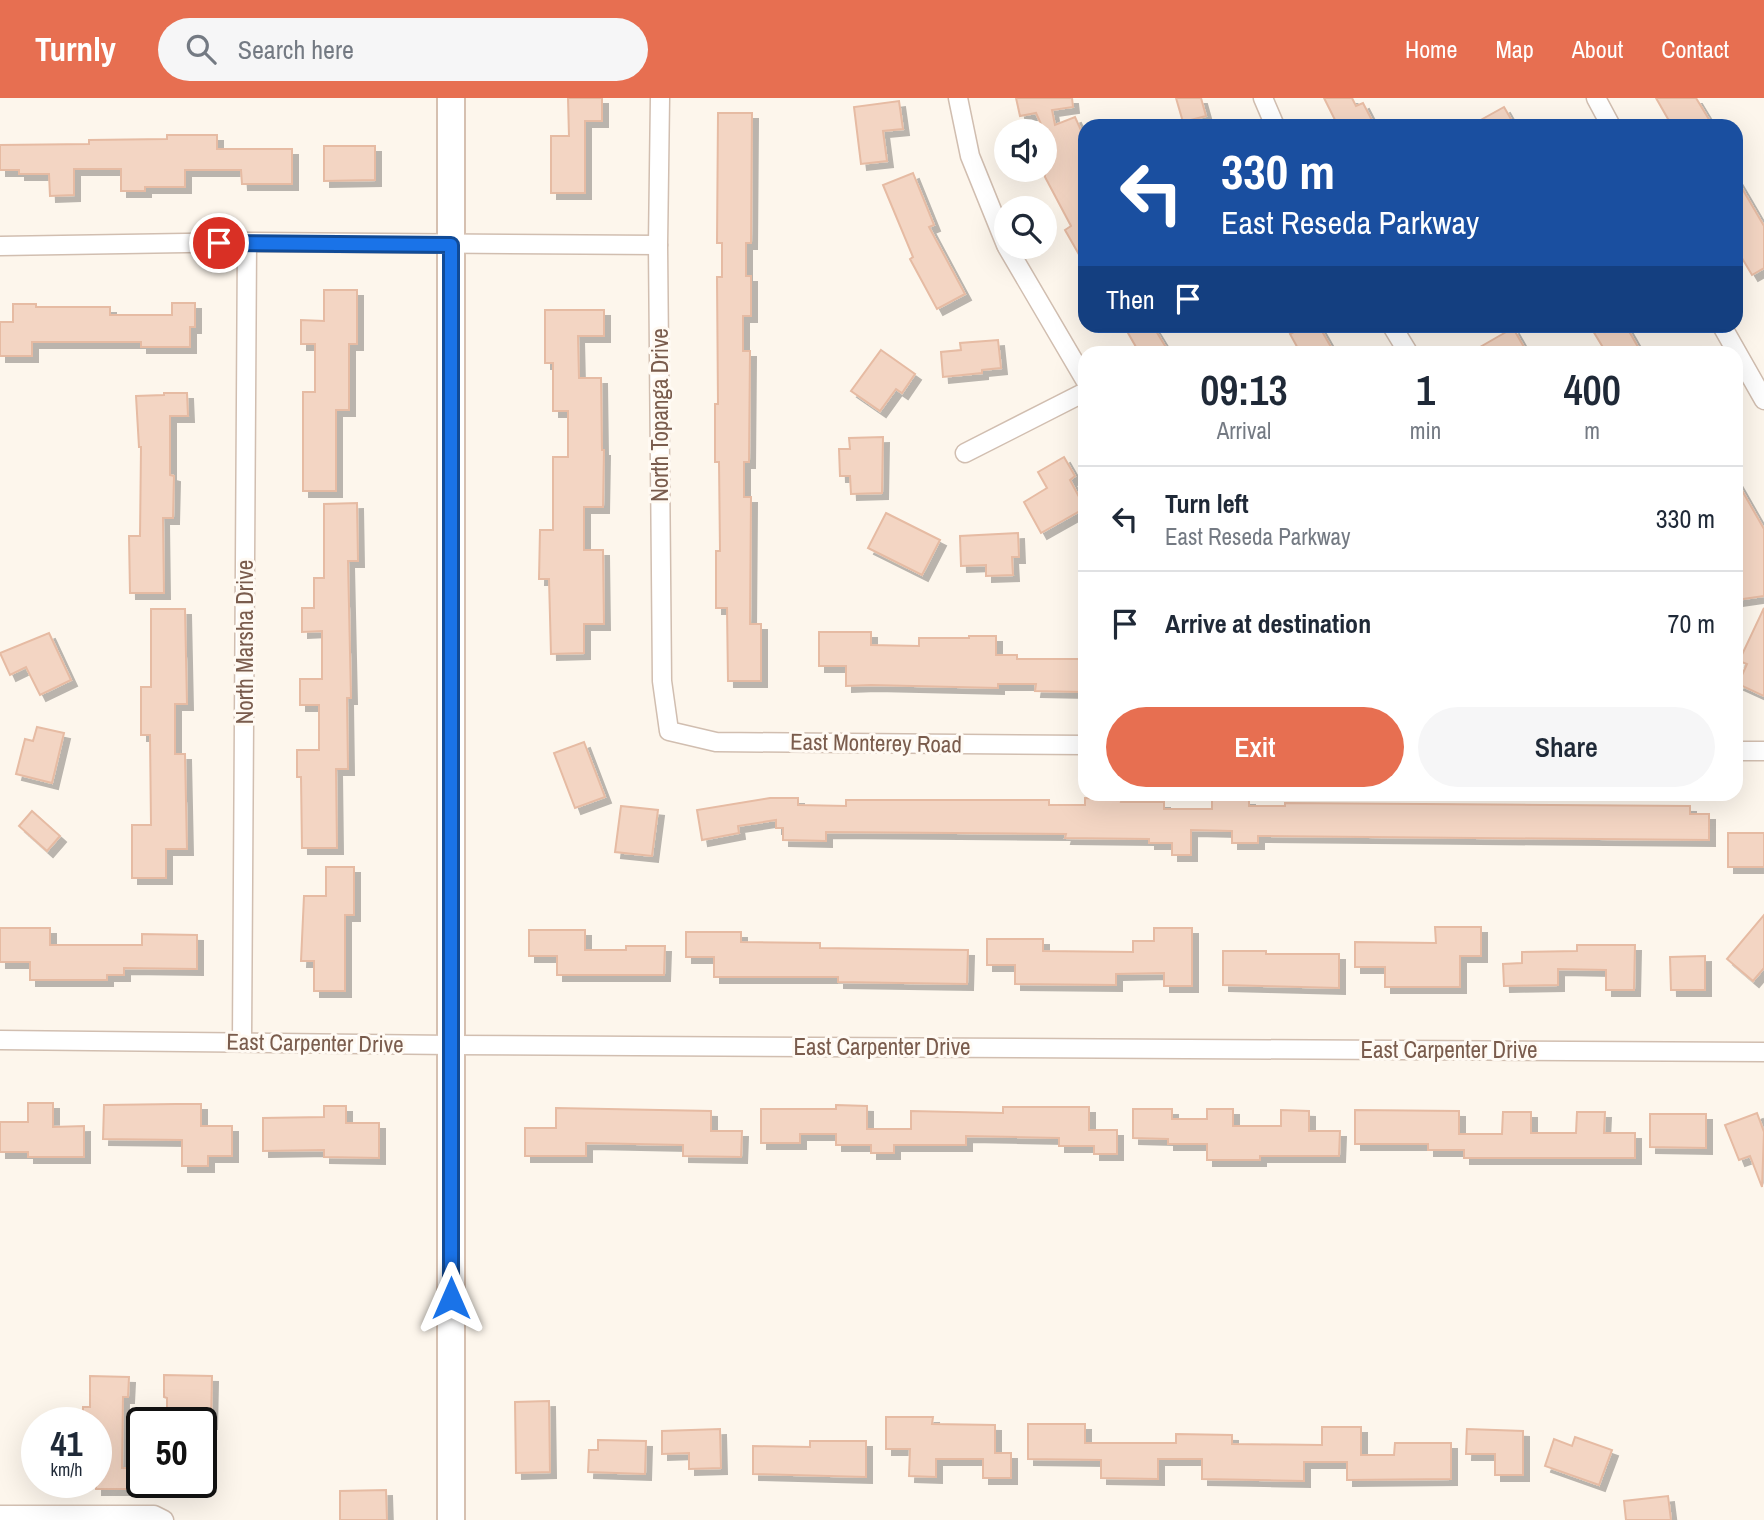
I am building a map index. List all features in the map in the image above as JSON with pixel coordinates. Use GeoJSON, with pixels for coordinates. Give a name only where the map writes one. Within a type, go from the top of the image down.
{"type":"FeatureCollection","features":[{"type":"Feature","properties":{"kind":"main road"},"geometry":{"type":"LineString","coordinates":[[451,98],[451,1520]]}},
{"type":"Feature","properties":{"kind":"street","name":"North Topanga Drive"},"geometry":{"type":"LineString","coordinates":[[660,98],[662,681],[669,731]]}},
{"type":"Feature","properties":{"kind":"street"},"geometry":{"type":"LineString","coordinates":[[958,98],[970,156],[994,214]]}},
{"type":"Feature","properties":{"kind":"street"},"geometry":{"type":"LineString","coordinates":[[1263,98],[1272,119]]}},
{"type":"Feature","properties":{"kind":"street"},"geometry":{"type":"LineString","coordinates":[[1595,98],[1607,119]]}},
{"type":"Feature","properties":{"kind":"street"},"geometry":{"type":"LineString","coordinates":[[0,246],[247,242],[659,245]]}},
{"type":"Feature","properties":{"kind":"street","name":"North Marsha Drive"},"geometry":{"type":"LineString","coordinates":[[242,1041],[247,242]]}},
{"type":"Feature","properties":{"kind":"street"},"geometry":{"type":"LineString","coordinates":[[1015,259],[1078,368]]}},
{"type":"Feature","properties":{"kind":"street"},"geometry":{"type":"LineString","coordinates":[[1743,363],[1764,400]]}},
{"type":"Feature","properties":{"kind":"street"},"geometry":{"type":"LineString","coordinates":[[965,453],[1078,396]]}},
{"type":"Feature","properties":{"kind":"street","name":"East Monterey Road"},"geometry":{"type":"LineString","coordinates":[[669,731],[716,741],[1078,745]]}},
{"type":"Feature","properties":{"kind":"street"},"geometry":{"type":"LineString","coordinates":[[1743,751],[1764,751]]}},
{"type":"Feature","properties":{"kind":"street","name":"East Carpenter Drive"},"geometry":{"type":"LineString","coordinates":[[0,1040],[1764,1052]]}},
{"type":"Feature","properties":{"kind":"street"},"geometry":{"type":"LineString","coordinates":[[0,1515],[155,1515],[164,1520]]}},
{"type":"Feature","properties":{"kind":"building"},"geometry":{"type":"Polygon","coordinates":[[[568,98],[602,98],[602,121],[585,121],[585,193],[551,193],[551,136],[569,136],[568,98]]]}},
{"type":"Feature","properties":{"kind":"building"},"geometry":{"type":"Polygon","coordinates":[[[1016,98],[1072,98],[1073,107],[1052,110],[1054,119],[1039,119],[1036,113],[1020,116],[1016,98]]]}},
{"type":"Feature","properties":{"kind":"building"},"geometry":{"type":"Polygon","coordinates":[[[1176,98],[1201,98],[1206,116],[1182,119],[1176,98]]]}},
{"type":"Feature","properties":{"kind":"building"},"geometry":{"type":"Polygon","coordinates":[[[1324,98],[1352,98],[1356,106],[1363,103],[1371,119],[1334,119],[1324,98]]]}},
{"type":"Feature","properties":{"kind":"building"},"geometry":{"type":"Polygon","coordinates":[[[1656,98],[1696,98],[1709,119],[1668,119],[1656,98]]]}},
{"type":"Feature","properties":{"kind":"building"},"geometry":{"type":"Polygon","coordinates":[[[899,101],[903,129],[883,131],[887,161],[861,164],[854,107],[899,101]]]}},
{"type":"Feature","properties":{"kind":"building"},"geometry":{"type":"Polygon","coordinates":[[[1504,107],[1511,119],[1483,119],[1504,107]]]}},
{"type":"Feature","properties":{"kind":"building"},"geometry":{"type":"Polygon","coordinates":[[[718,113],[752,113],[751,243],[746,243],[746,276],[751,276],[751,316],[743,316],[743,351],[750,351],[749,462],[744,462],[744,497],[751,497],[750,624],[761,624],[761,681],[728,681],[727,608],[716,608],[716,551],[720,551],[719,462],[715,462],[715,404],[718,404],[717,277],[722,277],[722,243],[717,243],[718,113]]]}},
{"type":"Feature","properties":{"kind":"building"},"geometry":{"type":"Polygon","coordinates":[[[1075,117],[1078,124],[1078,253],[1065,230],[1071,226],[1048,182],[1057,182],[1057,124],[1075,117]]]}},
{"type":"Feature","properties":{"kind":"building"},"geometry":{"type":"Polygon","coordinates":[[[167,135],[217,135],[217,149],[292,149],[292,184],[242,184],[241,170],[185,170],[185,187],[145,187],[145,191],[121,191],[121,169],[74,169],[74,195],[50,196],[49,174],[19,174],[19,170],[0,170],[0,145],[89,144],[89,140],[167,139],[167,135]]]}},
{"type":"Feature","properties":{"kind":"building"},"geometry":{"type":"Polygon","coordinates":[[[324,146],[375,146],[375,180],[324,181],[324,146]]]}},
{"type":"Feature","properties":{"kind":"building"},"geometry":{"type":"Polygon","coordinates":[[[913,173],[934,225],[929,227],[965,294],[937,309],[910,259],[913,257],[883,185],[913,173]]]}},
{"type":"Feature","properties":{"kind":"building"},"geometry":{"type":"Polygon","coordinates":[[[1743,190],[1764,226],[1764,268],[1752,275],[1743,260],[1743,190]]]}},
{"type":"Feature","properties":{"kind":"building"},"geometry":{"type":"Polygon","coordinates":[[[324,290],[357,290],[357,344],[349,344],[349,410],[336,410],[336,491],[303,491],[303,392],[315,392],[315,344],[301,344],[301,320],[324,321],[324,290]]]}},
{"type":"Feature","properties":{"kind":"building"},"geometry":{"type":"Polygon","coordinates":[[[172,303],[195,303],[195,327],[190,327],[190,347],[141,347],[141,342],[32,342],[32,356],[0,356],[0,322],[13,322],[13,304],[36,304],[36,307],[110,307],[110,315],[172,315],[172,303]]]}},
{"type":"Feature","properties":{"kind":"building"},"geometry":{"type":"Polygon","coordinates":[[[545,310],[604,310],[604,336],[578,336],[579,378],[601,378],[604,450],[603,507],[584,507],[584,550],[603,550],[604,624],[584,624],[584,653],[551,654],[549,579],[539,579],[540,530],[553,530],[553,457],[568,457],[568,411],[553,411],[553,363],[545,363],[545,310]]]}},
{"type":"Feature","properties":{"kind":"building"},"geometry":{"type":"Polygon","coordinates":[[[1128,333],[1157,333],[1165,346],[1135,346],[1128,333]]]}},
{"type":"Feature","properties":{"kind":"building"},"geometry":{"type":"Polygon","coordinates":[[[1323,333],[1330,346],[1297,346],[1290,334],[1323,333]]]}},
{"type":"Feature","properties":{"kind":"building"},"geometry":{"type":"Polygon","coordinates":[[[1504,333],[1516,333],[1523,346],[1482,346],[1504,333]]]}},
{"type":"Feature","properties":{"kind":"building"},"geometry":{"type":"Polygon","coordinates":[[[1594,333],[1630,333],[1637,346],[1602,346],[1594,333]]]}},
{"type":"Feature","properties":{"kind":"building"},"geometry":{"type":"Polygon","coordinates":[[[998,340],[1001,368],[943,377],[941,352],[961,350],[960,343],[998,340]]]}},
{"type":"Feature","properties":{"kind":"building"},"geometry":{"type":"Polygon","coordinates":[[[881,350],[915,374],[902,393],[896,389],[880,411],[851,391],[881,350]]]}},
{"type":"Feature","properties":{"kind":"building"},"geometry":{"type":"Polygon","coordinates":[[[187,393],[188,416],[170,416],[170,475],[174,476],[173,518],[163,518],[164,593],[130,593],[129,536],[140,536],[141,447],[136,396],[187,393]]]}},
{"type":"Feature","properties":{"kind":"building"},"geometry":{"type":"Polygon","coordinates":[[[883,437],[882,493],[851,494],[850,476],[840,476],[839,449],[850,449],[849,438],[883,437]]]}},
{"type":"Feature","properties":{"kind":"building"},"geometry":{"type":"Polygon","coordinates":[[[1064,457],[1075,476],[1070,480],[1078,495],[1078,512],[1041,533],[1024,502],[1047,488],[1038,472],[1064,457]]]}},
{"type":"Feature","properties":{"kind":"building"},"geometry":{"type":"Polygon","coordinates":[[[1743,492],[1764,529],[1764,596],[1743,599],[1743,492]]]}},
{"type":"Feature","properties":{"kind":"building"},"geometry":{"type":"Polygon","coordinates":[[[357,503],[358,561],[348,561],[351,698],[347,698],[348,769],[336,769],[337,848],[302,848],[301,777],[297,777],[297,750],[319,750],[319,705],[300,705],[300,679],[322,679],[322,631],[302,632],[302,608],[314,608],[314,578],[324,578],[324,504],[357,503]]]}},
{"type":"Feature","properties":{"kind":"building"},"geometry":{"type":"Polygon","coordinates":[[[886,513],[940,540],[922,575],[868,548],[886,513]]]}},
{"type":"Feature","properties":{"kind":"building"},"geometry":{"type":"Polygon","coordinates":[[[1018,533],[1019,557],[1012,557],[1013,575],[986,576],[986,565],[961,566],[960,536],[1018,533]]]}},
{"type":"Feature","properties":{"kind":"building"},"geometry":{"type":"Polygon","coordinates":[[[1764,608],[1764,696],[1743,686],[1743,673],[1747,664],[1743,662],[1743,653],[1764,608]]]}},
{"type":"Feature","properties":{"kind":"building"},"geometry":{"type":"Polygon","coordinates":[[[151,609],[185,609],[187,704],[175,704],[175,754],[185,754],[187,849],[166,849],[166,878],[132,878],[132,825],[151,825],[150,735],[141,735],[141,687],[151,687],[151,609]]]}},
{"type":"Feature","properties":{"kind":"building"},"geometry":{"type":"Polygon","coordinates":[[[819,632],[871,632],[871,645],[919,646],[919,638],[996,636],[996,655],[1017,655],[1017,659],[1078,659],[1078,692],[1035,691],[1036,684],[998,684],[998,688],[846,686],[846,666],[819,666],[819,632]]]}},
{"type":"Feature","properties":{"kind":"building"},"geometry":{"type":"Polygon","coordinates":[[[49,633],[71,680],[40,695],[26,667],[10,675],[0,653],[49,633]]]}},
{"type":"Feature","properties":{"kind":"building"},"geometry":{"type":"Polygon","coordinates":[[[37,727],[64,733],[52,783],[16,774],[25,739],[33,741],[37,727]]]}},
{"type":"Feature","properties":{"kind":"building"},"geometry":{"type":"Polygon","coordinates":[[[584,742],[605,797],[575,808],[554,753],[584,742]]]}},
{"type":"Feature","properties":{"kind":"building"},"geometry":{"type":"Polygon","coordinates":[[[770,798],[798,798],[798,805],[846,806],[846,800],[1049,800],[1049,805],[1085,805],[1085,801],[1164,802],[1164,809],[1212,809],[1212,801],[1249,801],[1249,806],[1285,806],[1285,803],[1690,806],[1690,814],[1709,814],[1709,840],[1258,836],[1258,843],[1232,843],[1232,831],[1191,830],[1191,855],[1172,855],[1172,843],[1149,843],[1149,839],[1065,838],[1066,834],[826,832],[826,841],[783,840],[783,828],[776,828],[776,820],[738,826],[739,833],[702,840],[697,810],[770,798]]]}},
{"type":"Feature","properties":{"kind":"building"},"geometry":{"type":"Polygon","coordinates":[[[621,806],[658,810],[652,856],[615,852],[621,806]]]}},
{"type":"Feature","properties":{"kind":"building"},"geometry":{"type":"Polygon","coordinates":[[[32,811],[60,836],[47,851],[19,826],[32,811]]]}},
{"type":"Feature","properties":{"kind":"building"},"geometry":{"type":"Polygon","coordinates":[[[1728,833],[1764,833],[1764,867],[1728,867],[1728,833]]]}},
{"type":"Feature","properties":{"kind":"building"},"geometry":{"type":"Polygon","coordinates":[[[326,867],[354,867],[354,915],[345,915],[345,991],[314,991],[314,961],[301,961],[304,896],[326,896],[326,867]]]}},
{"type":"Feature","properties":{"kind":"building"},"geometry":{"type":"Polygon","coordinates":[[[1764,915],[1764,968],[1753,981],[1727,959],[1764,915]]]}},
{"type":"Feature","properties":{"kind":"building"},"geometry":{"type":"Polygon","coordinates":[[[1435,927],[1481,927],[1481,956],[1460,956],[1460,987],[1385,987],[1385,967],[1355,967],[1355,942],[1436,943],[1435,927]]]}},
{"type":"Feature","properties":{"kind":"building"},"geometry":{"type":"Polygon","coordinates":[[[0,928],[50,928],[50,945],[142,945],[142,934],[197,935],[197,969],[124,968],[124,975],[107,975],[107,980],[30,980],[30,962],[0,962],[0,928]]]}},
{"type":"Feature","properties":{"kind":"building"},"geometry":{"type":"Polygon","coordinates":[[[1154,928],[1192,928],[1192,986],[1164,986],[1164,973],[1116,974],[1116,985],[1015,984],[1015,965],[987,965],[987,939],[1043,939],[1043,951],[1133,952],[1133,941],[1154,941],[1154,928]]]}},
{"type":"Feature","properties":{"kind":"building"},"geometry":{"type":"Polygon","coordinates":[[[529,930],[585,930],[585,950],[665,946],[664,975],[557,975],[557,956],[529,956],[529,930]]]}},
{"type":"Feature","properties":{"kind":"building"},"geometry":{"type":"Polygon","coordinates":[[[686,932],[741,932],[741,942],[820,943],[820,948],[968,950],[967,984],[838,982],[838,977],[714,977],[714,957],[686,957],[686,932]]]}},
{"type":"Feature","properties":{"kind":"building"},"geometry":{"type":"Polygon","coordinates":[[[1577,945],[1635,945],[1634,990],[1606,990],[1606,970],[1558,969],[1558,985],[1504,986],[1503,964],[1522,963],[1522,952],[1577,951],[1577,945]]]}},
{"type":"Feature","properties":{"kind":"building"},"geometry":{"type":"Polygon","coordinates":[[[1223,951],[1339,954],[1339,988],[1223,985],[1223,951]]]}},
{"type":"Feature","properties":{"kind":"building"},"geometry":{"type":"Polygon","coordinates":[[[1705,956],[1705,990],[1671,990],[1670,957],[1705,956]]]}},
{"type":"Feature","properties":{"kind":"building"},"geometry":{"type":"Polygon","coordinates":[[[28,1103],[53,1103],[53,1127],[84,1126],[84,1157],[28,1157],[28,1152],[0,1152],[0,1122],[28,1122],[28,1103]]]}},
{"type":"Feature","properties":{"kind":"building"},"geometry":{"type":"Polygon","coordinates":[[[201,1104],[201,1126],[232,1126],[232,1156],[208,1156],[208,1166],[182,1166],[182,1140],[103,1139],[104,1105],[201,1104]]]}},
{"type":"Feature","properties":{"kind":"building"},"geometry":{"type":"Polygon","coordinates":[[[836,1105],[867,1106],[867,1129],[911,1129],[911,1111],[1003,1113],[1003,1107],[1089,1107],[1089,1130],[1117,1130],[1117,1154],[1094,1154],[1094,1146],[1059,1146],[1059,1138],[966,1136],[966,1145],[894,1145],[894,1153],[871,1153],[871,1145],[836,1145],[836,1134],[800,1134],[800,1143],[761,1143],[761,1109],[836,1109],[836,1105]]]}},
{"type":"Feature","properties":{"kind":"building"},"geometry":{"type":"Polygon","coordinates":[[[324,1106],[346,1106],[346,1123],[379,1123],[379,1158],[324,1157],[324,1150],[263,1151],[263,1118],[324,1117],[324,1106]]]}},
{"type":"Feature","properties":{"kind":"building"},"geometry":{"type":"Polygon","coordinates":[[[556,1108],[711,1111],[711,1131],[742,1131],[741,1157],[683,1156],[683,1145],[586,1143],[586,1156],[525,1156],[525,1128],[556,1128],[556,1108]]]}},
{"type":"Feature","properties":{"kind":"building"},"geometry":{"type":"Polygon","coordinates":[[[1133,1109],[1172,1109],[1172,1119],[1207,1119],[1207,1109],[1233,1109],[1233,1126],[1281,1126],[1281,1110],[1309,1111],[1309,1131],[1340,1131],[1339,1156],[1260,1156],[1260,1160],[1207,1160],[1207,1144],[1168,1144],[1168,1139],[1133,1138],[1133,1109]]]}},
{"type":"Feature","properties":{"kind":"building"},"geometry":{"type":"Polygon","coordinates":[[[1355,1110],[1459,1111],[1459,1134],[1502,1134],[1503,1112],[1531,1112],[1531,1133],[1576,1133],[1577,1112],[1605,1112],[1604,1133],[1635,1133],[1635,1158],[1464,1158],[1464,1150],[1428,1150],[1428,1144],[1355,1144],[1355,1110]]]}},
{"type":"Feature","properties":{"kind":"building"},"geometry":{"type":"Polygon","coordinates":[[[1757,1113],[1764,1132],[1762,1187],[1750,1156],[1739,1160],[1725,1125],[1757,1113]]]}},
{"type":"Feature","properties":{"kind":"building"},"geometry":{"type":"Polygon","coordinates":[[[1650,1114],[1706,1114],[1706,1148],[1650,1147],[1650,1114]]]}},
{"type":"Feature","properties":{"kind":"building"},"geometry":{"type":"Polygon","coordinates":[[[164,1375],[212,1376],[211,1407],[167,1407],[167,1398],[164,1397],[164,1375]]]}},
{"type":"Feature","properties":{"kind":"building"},"geometry":{"type":"Polygon","coordinates":[[[90,1376],[129,1377],[128,1397],[123,1397],[122,1468],[126,1468],[126,1489],[112,1489],[112,1407],[90,1407],[90,1376]]]}},
{"type":"Feature","properties":{"kind":"building"},"geometry":{"type":"Polygon","coordinates":[[[549,1401],[550,1472],[516,1473],[515,1402],[549,1401]]]}},
{"type":"Feature","properties":{"kind":"building"},"geometry":{"type":"Polygon","coordinates":[[[886,1417],[933,1417],[932,1424],[995,1425],[995,1453],[1011,1453],[1011,1478],[983,1478],[983,1459],[936,1459],[936,1477],[909,1476],[910,1449],[886,1449],[886,1417]]]}},
{"type":"Feature","properties":{"kind":"building"},"geometry":{"type":"Polygon","coordinates":[[[1028,1424],[1085,1424],[1085,1443],[1176,1443],[1176,1434],[1232,1435],[1232,1444],[1322,1445],[1322,1427],[1361,1427],[1361,1455],[1394,1455],[1395,1443],[1451,1443],[1451,1479],[1347,1480],[1347,1462],[1304,1462],[1304,1481],[1202,1479],[1202,1459],[1158,1459],[1158,1479],[1101,1478],[1101,1460],[1028,1459],[1028,1424]]]}},
{"type":"Feature","properties":{"kind":"building"},"geometry":{"type":"Polygon","coordinates":[[[720,1429],[721,1468],[689,1469],[689,1453],[662,1454],[662,1431],[720,1429]]]}},
{"type":"Feature","properties":{"kind":"building"},"geometry":{"type":"Polygon","coordinates":[[[1467,1429],[1523,1431],[1523,1475],[1495,1475],[1495,1454],[1466,1454],[1467,1429]]]}},
{"type":"Feature","properties":{"kind":"building"},"geometry":{"type":"Polygon","coordinates":[[[1575,1437],[1612,1450],[1599,1485],[1545,1466],[1554,1439],[1572,1446],[1575,1437]]]}},
{"type":"Feature","properties":{"kind":"building"},"geometry":{"type":"Polygon","coordinates":[[[598,1440],[646,1441],[645,1474],[588,1472],[589,1450],[598,1450],[598,1440]]]}},
{"type":"Feature","properties":{"kind":"building"},"geometry":{"type":"Polygon","coordinates":[[[810,1441],[866,1441],[866,1477],[753,1474],[753,1446],[810,1447],[810,1441]]]}},
{"type":"Feature","properties":{"kind":"building"},"geometry":{"type":"Polygon","coordinates":[[[386,1490],[387,1520],[340,1520],[340,1491],[386,1490]]]}},
{"type":"Feature","properties":{"kind":"building"},"geometry":{"type":"Polygon","coordinates":[[[1668,1496],[1671,1520],[1626,1520],[1624,1501],[1668,1496]]]}},
{"type":"Feature","properties":{"kind":"route"},"geometry":{"type":"LineString","coordinates":[[219,243],[451,245],[451,1298]]}}]}
